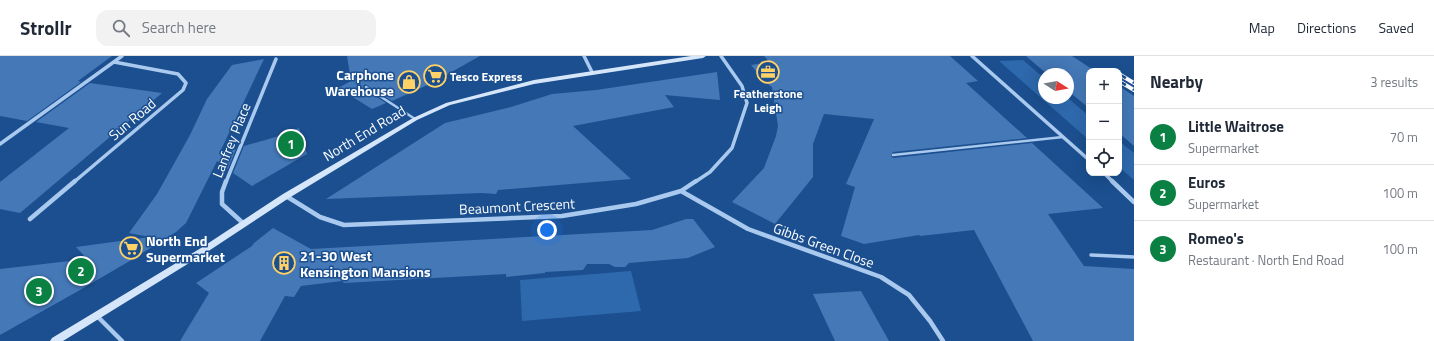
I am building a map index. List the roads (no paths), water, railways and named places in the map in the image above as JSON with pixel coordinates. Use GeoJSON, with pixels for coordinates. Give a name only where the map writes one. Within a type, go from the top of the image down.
{"type":"FeatureCollection","features":[{"type":"Feature","properties":{"kind":"main road","name":"North End Road"},"geometry":{"type":"LineString","coordinates":[[56,341],[244,224],[286,196],[415,119],[448,104],[534,82],[703,56]]}},
{"type":"Feature","properties":{"kind":"street"},"geometry":{"type":"LineString","coordinates":[[0,144],[122,56]]}},
{"type":"Feature","properties":{"kind":"street"},"geometry":{"type":"LineString","coordinates":[[584,56],[592,72]]}},
{"type":"Feature","properties":{"kind":"street","name":"Beaumont Crescent"},"geometry":{"type":"LineString","coordinates":[[286,196],[320,217],[344,225],[562,216],[636,204],[681,191],[710,172],[732,148],[740,128],[747,104],[742,86],[721,56]]}},
{"type":"Feature","properties":{"kind":"street"},"geometry":{"type":"LineString","coordinates":[[972,56],[1086,157]]}},
{"type":"Feature","properties":{"kind":"street","name":"Lanfrey Place"},"geometry":{"type":"LineString","coordinates":[[244,224],[222,204],[222,192],[276,59]]}},
{"type":"Feature","properties":{"kind":"street","name":"Sun Road"},"geometry":{"type":"LineString","coordinates":[[30,219],[183,90],[186,83],[178,74],[114,62]]}},
{"type":"Feature","properties":{"kind":"street"},"geometry":{"type":"LineString","coordinates":[[1107,176],[1134,202]]}},
{"type":"Feature","properties":{"kind":"street","name":"Gibbs Green Close"},"geometry":{"type":"LineString","coordinates":[[681,191],[748,229],[881,277],[909,295],[930,321],[943,341]]}},
{"type":"Feature","properties":{"kind":"street"},"geometry":{"type":"LineString","coordinates":[[96,316],[122,341]]}},
{"type":"Feature","properties":{"kind":"lane"},"geometry":{"type":"LineString","coordinates":[[366,87],[415,119]]}},
{"type":"Feature","properties":{"kind":"lane"},"geometry":{"type":"LineString","coordinates":[[893,155],[1063,137]]}},
{"type":"Feature","properties":{"kind":"lane"},"geometry":{"type":"LineString","coordinates":[[1091,255],[1134,257]]}},
{"type":"Feature","properties":{"kind":"railway"},"geometry":{"type":"LineString","coordinates":[[1122,76],[1134,83]]}},
{"type":"Feature","properties":{"kind":"railway"},"geometry":{"type":"LineString","coordinates":[[1122,83],[1134,90]]}},
{"type":"Feature","properties":{"kind":"place","name":"Featherstone Leigh"},"geometry":{"type":"Point","coordinates":[768,72]}},
{"type":"Feature","properties":{"kind":"place","name":"Tesco Express"},"geometry":{"type":"Point","coordinates":[435,76]}},
{"type":"Feature","properties":{"kind":"place","name":"Carphone Warehouse"},"geometry":{"type":"Point","coordinates":[409,82]}},
{"type":"Feature","properties":{"kind":"place","name":"Little Waitrose"},"geometry":{"type":"Point","coordinates":[291,144]}},
{"type":"Feature","properties":{"kind":"place","name":"North End Supermarket"},"geometry":{"type":"Point","coordinates":[131,248]}},
{"type":"Feature","properties":{"kind":"place","name":"21-30 West Kensington Mansions"},"geometry":{"type":"Point","coordinates":[284,263]}},
{"type":"Feature","properties":{"kind":"place","name":"Euros"},"geometry":{"type":"Point","coordinates":[81,271]}},
{"type":"Feature","properties":{"kind":"place","name":"Romeo's"},"geometry":{"type":"Point","coordinates":[39,291]}}]}
